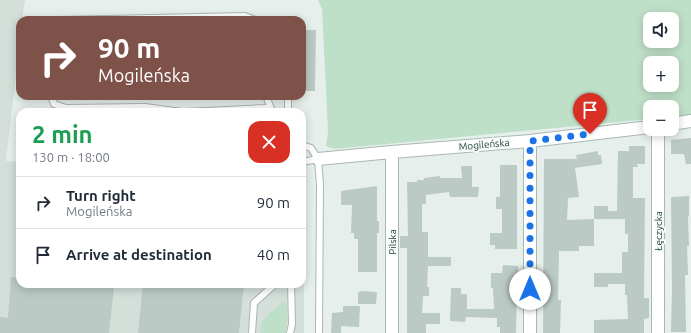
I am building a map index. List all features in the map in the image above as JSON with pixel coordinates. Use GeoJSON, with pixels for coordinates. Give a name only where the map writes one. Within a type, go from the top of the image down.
{"type":"FeatureCollection","features":[{"type":"Feature","properties":{"kind":"street"},"geometry":{"type":"LineString","coordinates":[[679,123],[691,121]]}},
{"type":"Feature","properties":{"kind":"street","name":"Mogileńska"},"geometry":{"type":"LineString","coordinates":[[318,159],[530,141],[643,128]]}},
{"type":"Feature","properties":{"kind":"street","name":"Łęczycka"},"geometry":{"type":"LineString","coordinates":[[658,136],[658,333]]}},
{"type":"Feature","properties":{"kind":"street"},"geometry":{"type":"LineString","coordinates":[[530,141],[530,333]]}},
{"type":"Feature","properties":{"kind":"street","name":"Pilska"},"geometry":{"type":"LineString","coordinates":[[392,152],[392,333]]}},
{"type":"Feature","properties":{"kind":"lane"},"geometry":{"type":"LineString","coordinates":[[52,100],[54,104],[66,108],[153,108]]}},
{"type":"Feature","properties":{"kind":"lane"},"geometry":{"type":"LineString","coordinates":[[306,146],[311,148],[318,159],[320,185],[319,333]]}},
{"type":"Feature","properties":{"kind":"lane"},"geometry":{"type":"LineString","coordinates":[[306,161],[318,159]]}},
{"type":"Feature","properties":{"kind":"lane"},"geometry":{"type":"LineString","coordinates":[[252,333],[254,303],[271,288]]}},
{"type":"Feature","properties":{"kind":"lane"},"geometry":{"type":"LineString","coordinates":[[290,333],[292,324],[291,288]]}},
{"type":"Feature","properties":{"kind":"shaded area"},"geometry":{"type":"Polygon","coordinates":[[[0,0],[25,0],[23,16],[16,16],[16,75],[6,161],[16,162],[16,288],[304,288],[304,333],[0,333],[0,0]]]}},
{"type":"Feature","properties":{"kind":"green space"},"geometry":{"type":"Polygon","coordinates":[[[318,0],[691,0],[691,116],[679,117],[679,100],[643,100],[643,120],[334,149],[326,146],[328,132],[322,9],[318,0]]]}},
{"type":"Feature","properties":{"kind":"green space"},"geometry":{"type":"Polygon","coordinates":[[[283,302],[287,305],[286,333],[261,333],[264,320],[283,302]]]}},
{"type":"Feature","properties":{"kind":"building"},"geometry":{"type":"Polygon","coordinates":[[[306,30],[316,30],[315,91],[306,91],[306,30]]]}},
{"type":"Feature","properties":{"kind":"building"},"geometry":{"type":"Polygon","coordinates":[[[691,138],[691,164],[686,164],[684,154],[671,154],[671,140],[691,138]]]}},
{"type":"Feature","properties":{"kind":"building"},"geometry":{"type":"Polygon","coordinates":[[[629,146],[645,146],[645,164],[637,164],[638,167],[633,167],[633,198],[645,198],[644,298],[649,298],[649,318],[644,319],[644,333],[594,333],[594,320],[628,319],[625,284],[608,284],[608,287],[594,287],[594,273],[622,273],[622,252],[628,252],[628,234],[625,234],[625,219],[594,219],[594,206],[608,206],[608,211],[617,211],[618,151],[629,151],[629,146]]]}},
{"type":"Feature","properties":{"kind":"building"},"geometry":{"type":"Polygon","coordinates":[[[598,151],[598,155],[601,155],[602,164],[575,168],[579,197],[568,198],[567,220],[594,219],[594,246],[579,246],[579,251],[559,251],[558,300],[561,300],[560,333],[543,333],[544,159],[577,159],[576,155],[598,151]]]}},
{"type":"Feature","properties":{"kind":"building"},"geometry":{"type":"Polygon","coordinates":[[[500,165],[517,165],[517,249],[495,249],[495,245],[490,245],[490,233],[502,233],[502,209],[496,209],[496,197],[500,197],[500,165]]]}},
{"type":"Feature","properties":{"kind":"building"},"geometry":{"type":"Polygon","coordinates":[[[461,166],[472,166],[472,187],[479,187],[478,197],[450,197],[449,192],[426,195],[426,204],[422,204],[422,232],[428,232],[428,257],[451,257],[451,266],[428,266],[427,287],[429,287],[429,296],[423,296],[422,313],[440,313],[440,324],[426,324],[426,333],[407,333],[407,248],[400,248],[400,236],[408,236],[407,182],[417,182],[417,180],[424,180],[424,178],[440,176],[440,178],[462,178],[461,166]]]}},
{"type":"Feature","properties":{"kind":"building"},"geometry":{"type":"Polygon","coordinates":[[[377,186],[377,221],[379,221],[379,233],[377,233],[377,272],[358,272],[358,239],[354,239],[354,233],[351,233],[352,205],[341,205],[341,191],[377,186]]]}},
{"type":"Feature","properties":{"kind":"building"},"geometry":{"type":"Polygon","coordinates":[[[689,196],[689,246],[687,246],[688,275],[685,275],[686,332],[671,332],[671,197],[689,196]]]}},
{"type":"Feature","properties":{"kind":"building"},"geometry":{"type":"Polygon","coordinates":[[[503,265],[518,266],[516,333],[500,333],[500,327],[497,327],[497,318],[466,317],[465,322],[450,321],[451,288],[461,288],[461,294],[467,294],[467,309],[494,309],[493,288],[491,288],[491,273],[502,273],[503,265]]]}},
{"type":"Feature","properties":{"kind":"building"},"geometry":{"type":"Polygon","coordinates":[[[11,277],[16,278],[16,288],[114,288],[109,333],[0,333],[0,317],[8,318],[11,277]]]}},
{"type":"Feature","properties":{"kind":"building"},"geometry":{"type":"Polygon","coordinates":[[[143,288],[244,288],[239,333],[138,333],[143,288]]]}},
{"type":"Feature","properties":{"kind":"building"},"geometry":{"type":"Polygon","coordinates":[[[358,292],[377,292],[376,304],[358,304],[358,292]]]}},
{"type":"Feature","properties":{"kind":"building"},"geometry":{"type":"Polygon","coordinates":[[[343,306],[360,306],[359,327],[341,326],[341,333],[331,333],[332,313],[343,312],[343,306]]]}},
{"type":"Feature","properties":{"kind":"route"},"geometry":{"type":"LineString","coordinates":[[530,289],[530,141],[590,134]]}}]}
